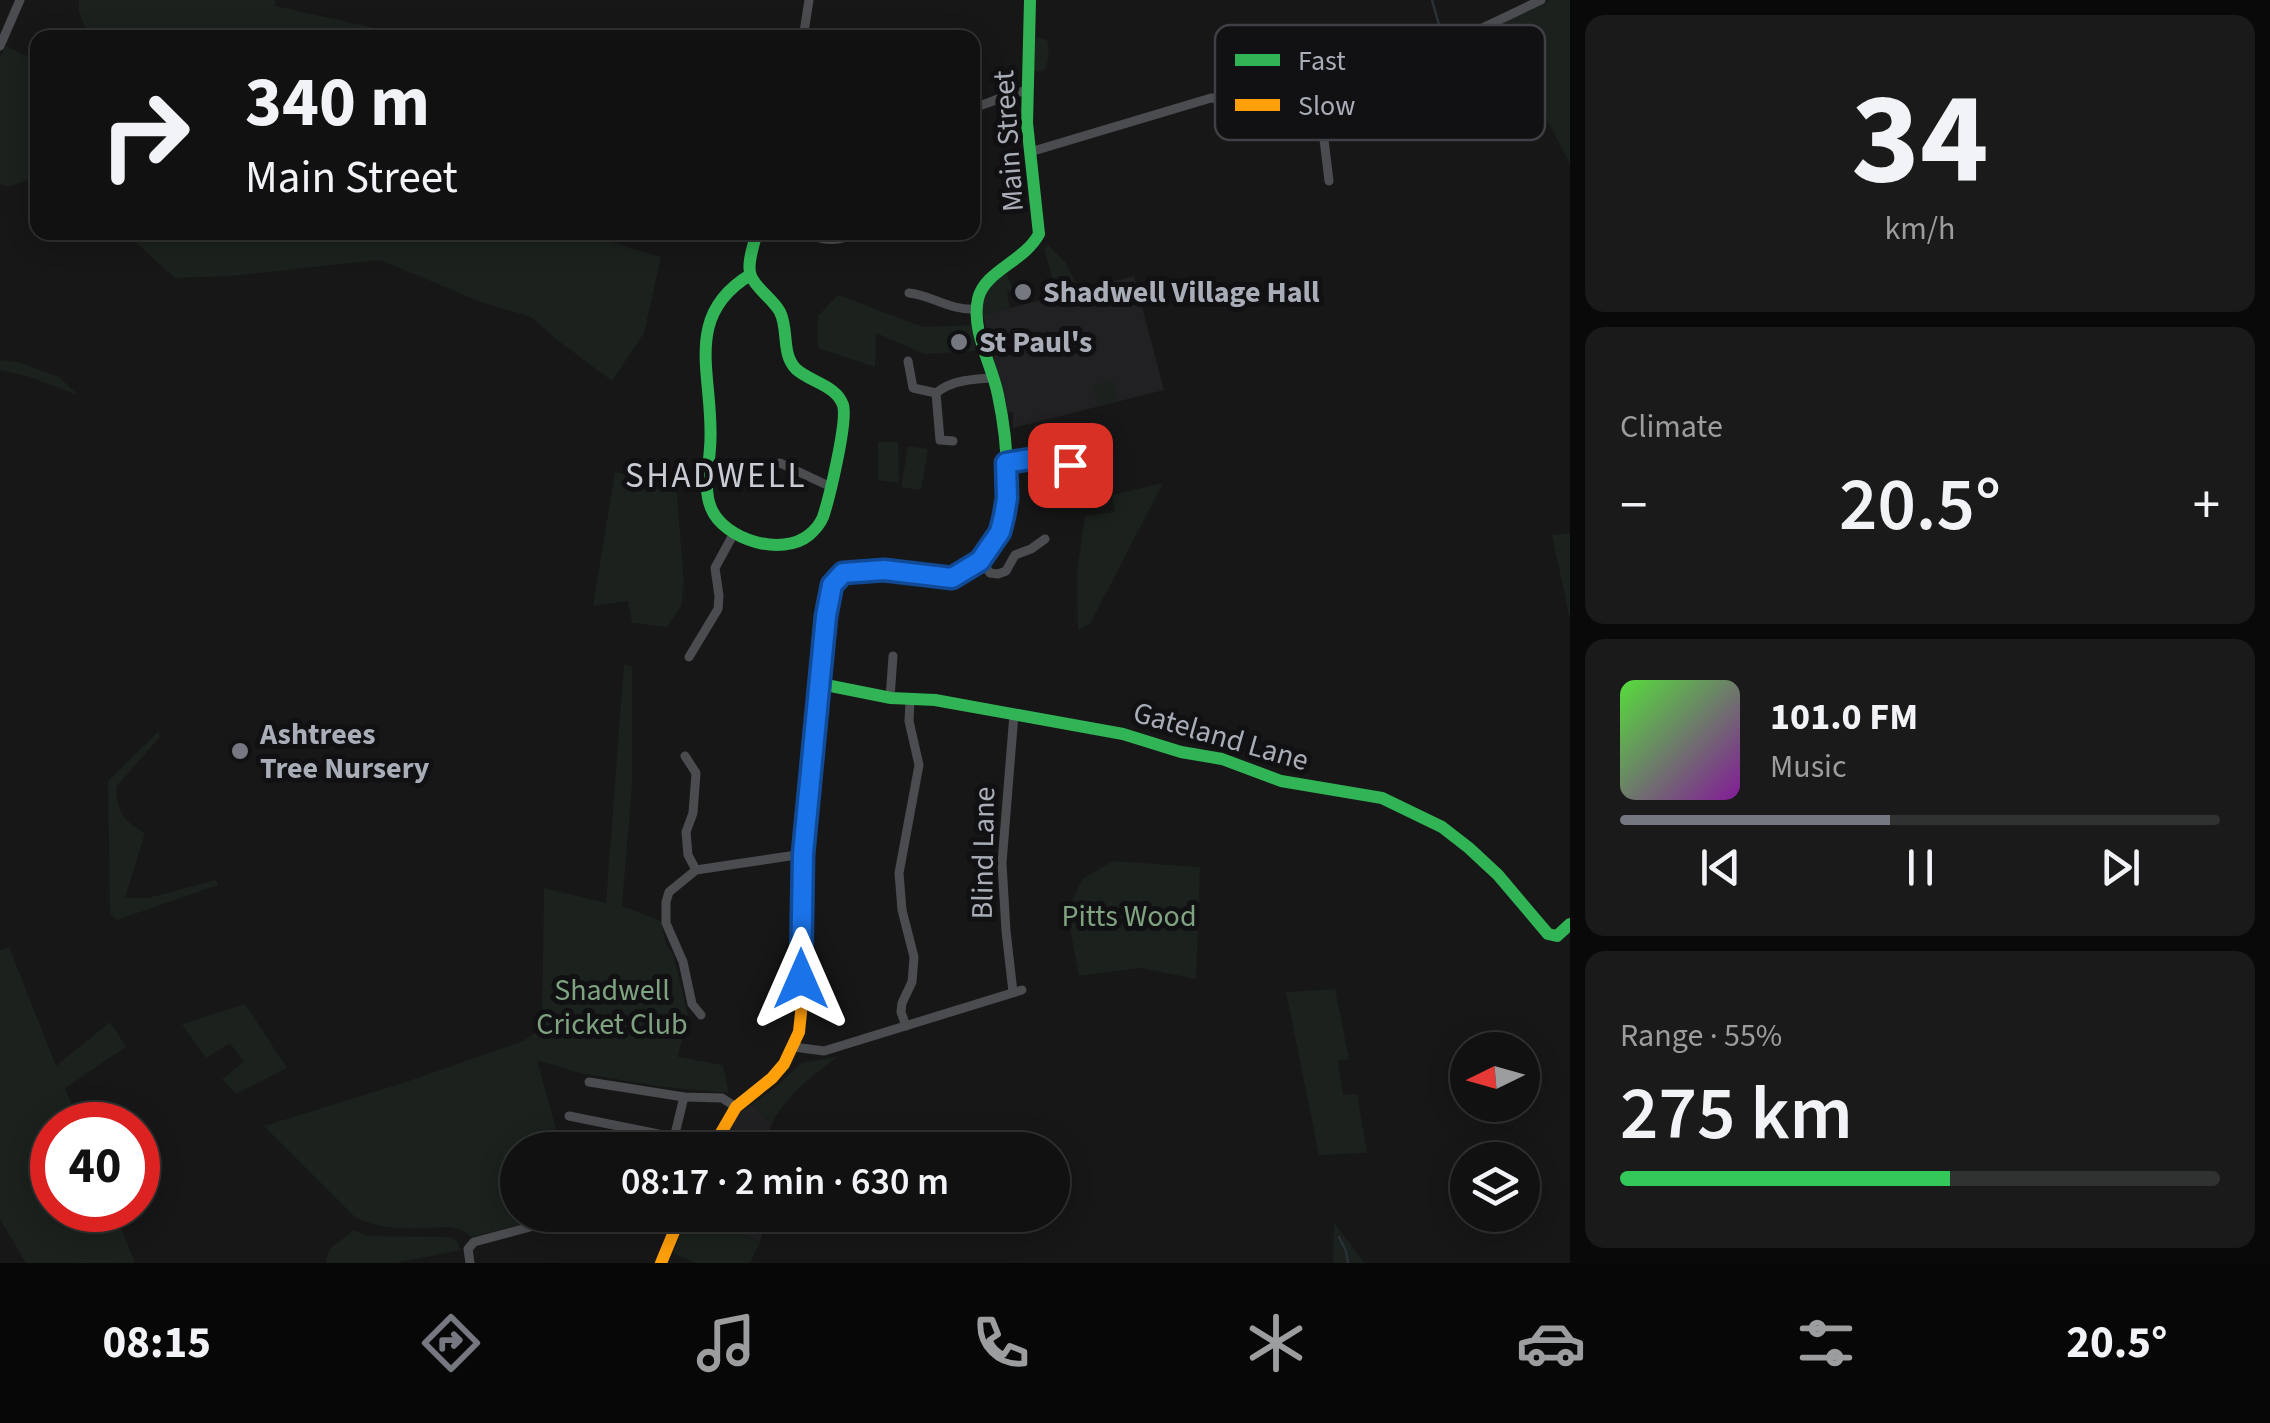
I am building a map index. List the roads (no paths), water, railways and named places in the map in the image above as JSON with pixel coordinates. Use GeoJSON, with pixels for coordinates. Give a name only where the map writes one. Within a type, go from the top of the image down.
{"type":"FeatureCollection","features":[{"type":"Feature","properties":{"kind":"street"},"geometry":{"type":"LineString","coordinates":[[0,46],[20,0]]}},
{"type":"Feature","properties":{"kind":"street"},"geometry":{"type":"LineString","coordinates":[[804,30],[809,0]]}},
{"type":"Feature","properties":{"kind":"street","name":"Main Street"},"geometry":{"type":"LineString","coordinates":[[977,309],[984,284],[1026,254],[1037,240],[1026,91],[1030,0]]}},
{"type":"Feature","properties":{"kind":"street"},"geometry":{"type":"LineString","coordinates":[[1489,25],[1541,0]]}},
{"type":"Feature","properties":{"kind":"street"},"geometry":{"type":"LineString","coordinates":[[980,106],[1026,91]]}},
{"type":"Feature","properties":{"kind":"street"},"geometry":{"type":"LineString","coordinates":[[1030,152],[1215,98]]}},
{"type":"Feature","properties":{"kind":"street"},"geometry":{"type":"LineString","coordinates":[[1324,140],[1330,182]]}},
{"type":"Feature","properties":{"kind":"street"},"geometry":{"type":"LineString","coordinates":[[750,275],[714,306],[705,336],[711,436],[707,495],[721,524],[734,534],[783,546],[807,538],[822,520],[844,424],[843,404],[831,389],[794,368],[786,353],[781,314],[750,275],[755,240]]}},
{"type":"Feature","properties":{"kind":"street"},"geometry":{"type":"LineString","coordinates":[[721,1132],[736,1106],[784,1064],[799,1032],[803,854],[829,595],[838,576],[849,572],[884,570],[952,578],[980,561],[1000,532],[1004,516],[1006,463],[999,399],[977,309],[966,310],[909,294]]}},
{"type":"Feature","properties":{"kind":"street"},"geometry":{"type":"LineString","coordinates":[[908,360],[912,388],[936,392],[968,379],[993,378]]}},
{"type":"Feature","properties":{"kind":"street"},"geometry":{"type":"LineString","coordinates":[[936,392],[940,440],[953,441]]}},
{"type":"Feature","properties":{"kind":"street"},"geometry":{"type":"LineString","coordinates":[[1068,451],[1072,479]]}},
{"type":"Feature","properties":{"kind":"street"},"geometry":{"type":"LineString","coordinates":[[1006,463],[1036,458],[1070,465]]}},
{"type":"Feature","properties":{"kind":"street"},"geometry":{"type":"LineString","coordinates":[[780,464],[830,487]]}},
{"type":"Feature","properties":{"kind":"street"},"geometry":{"type":"LineString","coordinates":[[689,657],[718,609],[715,568],[734,534]]}},
{"type":"Feature","properties":{"kind":"street"},"geometry":{"type":"LineString","coordinates":[[980,561],[990,573],[1006,571],[1014,555],[1031,550],[1046,536]]}},
{"type":"Feature","properties":{"kind":"street"},"geometry":{"type":"LineString","coordinates":[[890,698],[893,656]]}},
{"type":"Feature","properties":{"kind":"street","name":"Gateland Lane"},"geometry":{"type":"LineString","coordinates":[[821,684],[1123,734],[1181,752],[1222,759],[1291,784],[1382,798],[1442,827],[1469,848],[1498,875],[1548,934],[1560,934],[1570,924]]}},
{"type":"Feature","properties":{"kind":"street"},"geometry":{"type":"LineString","coordinates":[[794,1047],[824,1051],[906,1026],[900,1012],[912,982],[914,957],[898,873],[919,764],[909,721],[910,701]]}},
{"type":"Feature","properties":{"kind":"street","name":"Blind Lane"},"geometry":{"type":"LineString","coordinates":[[906,1026],[1017,991],[1006,931],[1002,863],[1014,714]]}},
{"type":"Feature","properties":{"kind":"street"},"geometry":{"type":"LineString","coordinates":[[685,756],[696,773],[693,813],[686,832],[688,854],[696,870]]}},
{"type":"Feature","properties":{"kind":"street"},"geometry":{"type":"LineString","coordinates":[[701,1015],[692,1004],[683,962],[666,924],[669,892],[696,870],[803,854]]}},
{"type":"Feature","properties":{"kind":"street"},"geometry":{"type":"LineString","coordinates":[[589,1082],[684,1097],[722,1098],[736,1106]]}},
{"type":"Feature","properties":{"kind":"street"},"geometry":{"type":"LineString","coordinates":[[675,1132],[684,1097]]}},
{"type":"Feature","properties":{"kind":"street"},"geometry":{"type":"LineString","coordinates":[[569,1116],[645,1132]]}},
{"type":"Feature","properties":{"kind":"street"},"geometry":{"type":"LineString","coordinates":[[470,1263],[468,1249],[474,1242],[511,1232]]}},
{"type":"Feature","properties":{"kind":"street"},"geometry":{"type":"LineString","coordinates":[[661,1263],[675,1232]]}},
{"type":"Feature","properties":{"kind":"waterway"},"geometry":{"type":"LineString","coordinates":[[1432,0],[1439,25]]}},
{"type":"Feature","properties":{"kind":"waterway"},"geometry":{"type":"LineString","coordinates":[[1339,1237],[1348,1263]]}},
{"type":"Feature","properties":{"kind":"place","name":"Shadwell Village Hall"},"geometry":{"type":"Point","coordinates":[1023,292]}},
{"type":"Feature","properties":{"kind":"place","name":"St Paul's"},"geometry":{"type":"Point","coordinates":[959,342]}},
{"type":"Feature","properties":{"kind":"place","name":"Ashtrees Tree Nursery"},"geometry":{"type":"Point","coordinates":[240,751]}},
{"type":"Feature","properties":{"kind":"district","name":"SHADWELL"},"geometry":{"type":"Point","coordinates":[716,475]}},
{"type":"Feature","properties":{"kind":"park label","name":"Pitts Wood"},"geometry":{"type":"Point","coordinates":[1129,916]}},
{"type":"Feature","properties":{"kind":"park label","name":"Shadwell Cricket Club"},"geometry":{"type":"Point","coordinates":[612,1007]}}]}
